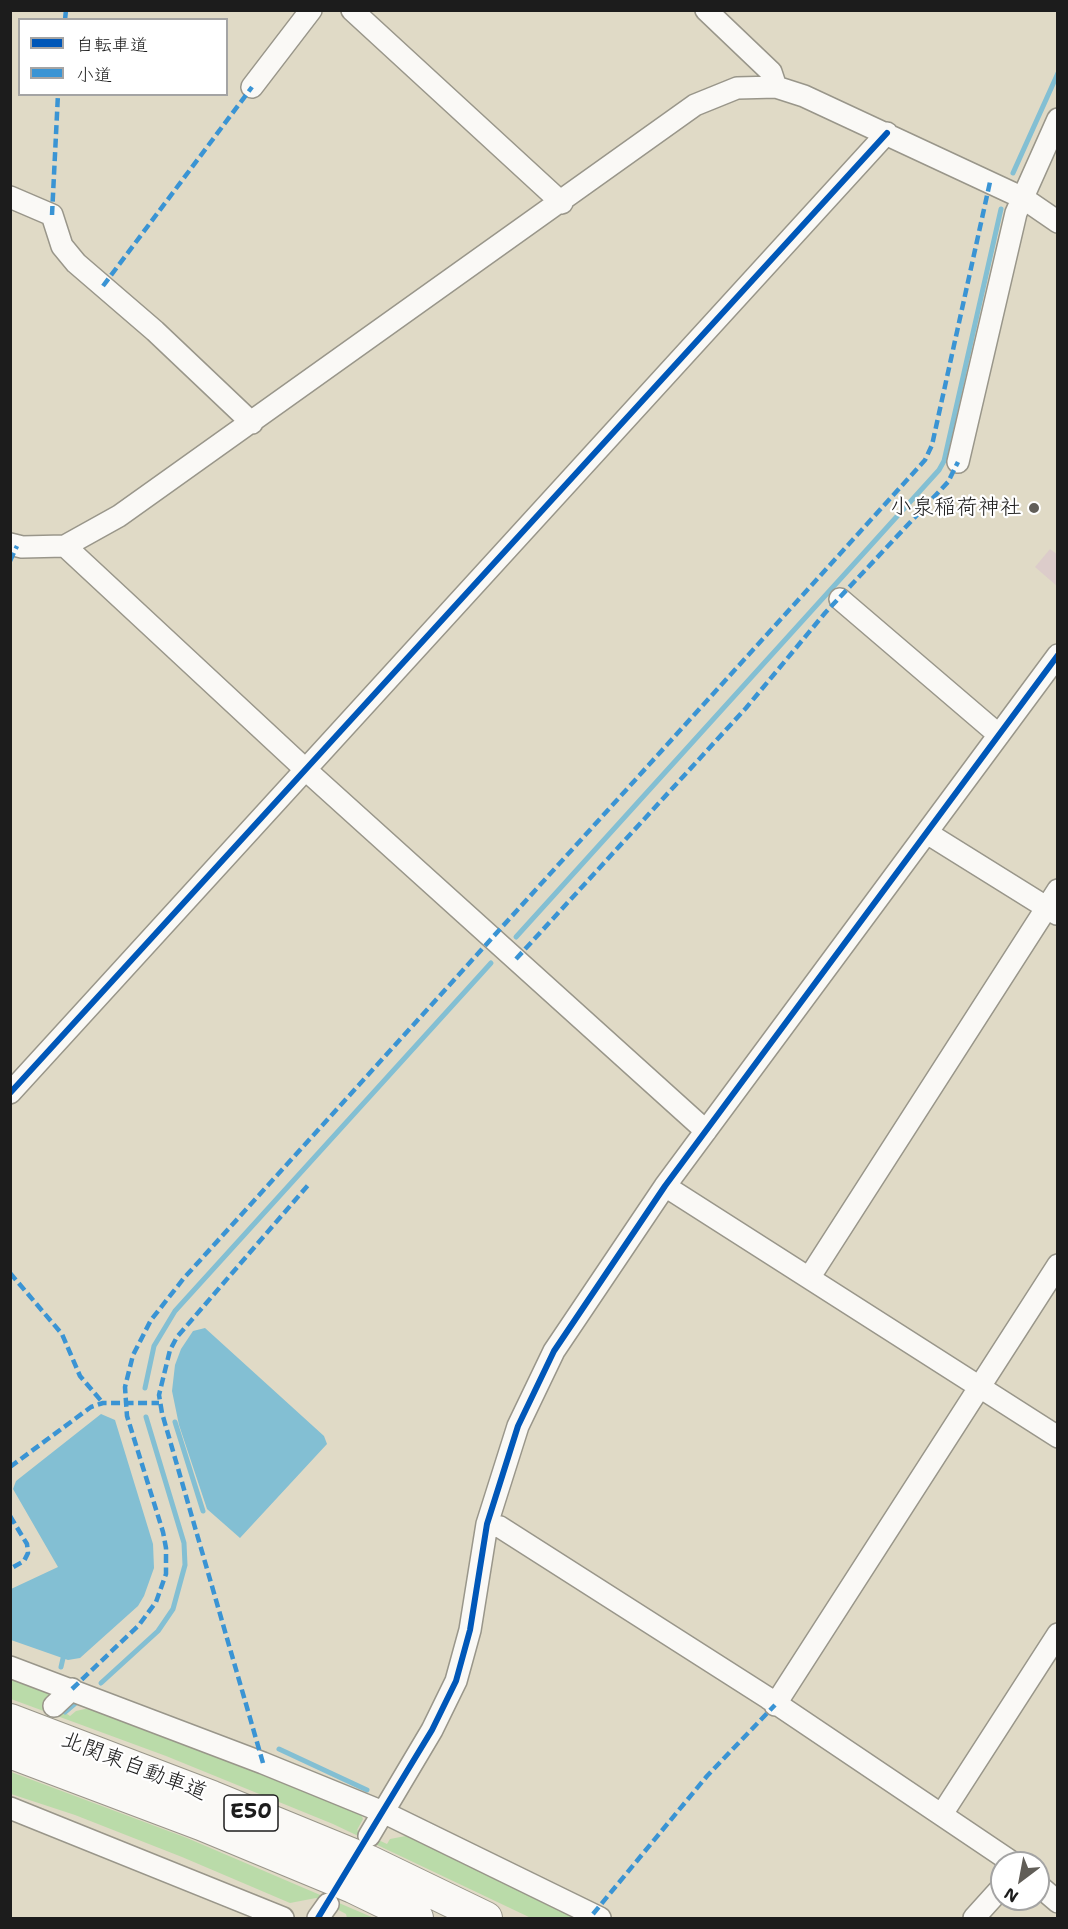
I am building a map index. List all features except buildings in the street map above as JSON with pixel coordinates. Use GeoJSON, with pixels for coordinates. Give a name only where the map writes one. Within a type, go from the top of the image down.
{"type":"FeatureCollection","features":[{"type":"Feature","properties":{"kind":"highway","name":"北関東自動車道"},"geometry":{"type":"LineString","coordinates":[[10,1720],[212,1797],[337,1848],[486,1918]]}},
{"type":"Feature","properties":{"kind":"highway","name":"北関東自動車道"},"geometry":{"type":"LineString","coordinates":[[10,1752],[201,1824],[353,1887],[417,1918]]}},
{"type":"Feature","properties":{"kind":"street"},"geometry":{"type":"LineString","coordinates":[[252,87],[311,10]]}},
{"type":"Feature","properties":{"kind":"street"},"geometry":{"type":"LineString","coordinates":[[352,10],[562,203]]}},
{"type":"Feature","properties":{"kind":"street"},"geometry":{"type":"LineString","coordinates":[[706,10],[771,72],[776,87]]}},
{"type":"Feature","properties":{"kind":"street"},"geometry":{"type":"LineString","coordinates":[[10,544],[22,547],[65,546],[120,516],[562,203],[695,105],[737,88],[776,87],[887,133],[1023,198],[1058,222]]}},
{"type":"Feature","properties":{"kind":"street"},"geometry":{"type":"LineString","coordinates":[[958,462],[1016,213],[1058,119]]}},
{"type":"Feature","properties":{"kind":"street"},"geometry":{"type":"LineString","coordinates":[[10,1093],[887,133]]}},
{"type":"Feature","properties":{"kind":"street"},"geometry":{"type":"LineString","coordinates":[[10,196],[52,215],[62,246],[76,263],[155,331],[252,423]]}},
{"type":"Feature","properties":{"kind":"street"},"geometry":{"type":"LineString","coordinates":[[65,546],[306,770],[706,1131]]}},
{"type":"Feature","properties":{"kind":"street"},"geometry":{"type":"LineString","coordinates":[[840,599],[999,735]]}},
{"type":"Feature","properties":{"kind":"street"},"geometry":{"type":"LineString","coordinates":[[369,1836],[432,1730],[459,1670],[470,1630],[487,1524],[518,1426],[554,1351],[664,1186],[1058,655]]}},
{"type":"Feature","properties":{"kind":"street"},"geometry":{"type":"LineString","coordinates":[[809,1278],[1054,904],[927,833]]}},
{"type":"Feature","properties":{"kind":"street"},"geometry":{"type":"LineString","coordinates":[[664,1186],[1058,1437]]}},
{"type":"Feature","properties":{"kind":"street"},"geometry":{"type":"LineString","coordinates":[[775,1705],[1058,1265]]}},
{"type":"Feature","properties":{"kind":"street"},"geometry":{"type":"LineString","coordinates":[[487,1524],[500,1527],[996,1851]]}},
{"type":"Feature","properties":{"kind":"street"},"geometry":{"type":"LineString","coordinates":[[942,1814],[1058,1634]]}},
{"type":"Feature","properties":{"kind":"street"},"geometry":{"type":"LineString","coordinates":[[10,1667],[72,1689],[382,1812],[600,1918]]}},
{"type":"Feature","properties":{"kind":"street"},"geometry":{"type":"LineString","coordinates":[[54,1706],[72,1689]]}},
{"type":"Feature","properties":{"kind":"street"},"geometry":{"type":"LineString","coordinates":[[10,1808],[250,1912],[283,1918]]}},
{"type":"Feature","properties":{"kind":"street"},"geometry":{"type":"LineString","coordinates":[[974,1918],[990,1900]]}},
{"type":"Feature","properties":{"kind":"green space"},"geometry":{"type":"Polygon","coordinates":[[[11,1675],[51,1693],[47,1700],[70,1716],[76,1711],[98,1706],[359,1810],[363,1819],[357,1830],[387,1844],[390,1839],[411,1835],[583,1918],[531,1918],[333,1824],[166,1756],[11,1699],[11,1675]]]}},
{"type":"Feature","properties":{"kind":"green space"},"geometry":{"type":"Polygon","coordinates":[[[11,1772],[187,1838],[374,1918],[347,1918],[346,1914],[316,1898],[290,1903],[75,1815],[11,1794],[11,1772]]]}},
{"type":"Feature","properties":{"kind":"water"},"geometry":{"type":"Polygon","coordinates":[[[205,1328],[324,1436],[327,1444],[240,1538],[207,1509],[179,1425],[172,1391],[175,1365],[181,1349],[193,1331],[205,1328]]]}},
{"type":"Feature","properties":{"kind":"water"},"geometry":{"type":"Polygon","coordinates":[[[101,1414],[115,1420],[153,1544],[154,1568],[138,1606],[80,1658],[68,1660],[11,1640],[11,1589],[58,1567],[13,1489],[16,1481],[101,1414]]]}},
{"type":"Feature","properties":{"kind":"waterway"},"geometry":{"type":"LineString","coordinates":[[1013,173],[1058,73]]}},
{"type":"Feature","properties":{"kind":"waterway"},"geometry":{"type":"LineString","coordinates":[[516,937],[939,470],[944,461],[1001,209]]}},
{"type":"Feature","properties":{"kind":"waterway"},"geometry":{"type":"LineString","coordinates":[[145,1388],[154,1346],[175,1311],[491,963]]}},
{"type":"Feature","properties":{"kind":"waterway"},"geometry":{"type":"LineString","coordinates":[[101,1683],[158,1631],[173,1609],[185,1565],[184,1543],[146,1417]]}},
{"type":"Feature","properties":{"kind":"waterway"},"geometry":{"type":"LineString","coordinates":[[175,1422],[203,1511]]}},
{"type":"Feature","properties":{"kind":"waterway"},"geometry":{"type":"LineString","coordinates":[[61,1667],[64,1654]]}},
{"type":"Feature","properties":{"kind":"waterway"},"geometry":{"type":"LineString","coordinates":[[65,1712],[78,1701]]}},
{"type":"Feature","properties":{"kind":"waterway"},"geometry":{"type":"LineString","coordinates":[[279,1749],[367,1790]]}},
{"type":"Feature","properties":{"kind":"marked path"},"geometry":{"type":"LineString","coordinates":[[65,18],[66,10]]}},
{"type":"Feature","properties":{"kind":"marked path"},"geometry":{"type":"LineString","coordinates":[[103,286],[252,87]]}},
{"type":"Feature","properties":{"kind":"marked path"},"geometry":{"type":"LineString","coordinates":[[52,215],[58,96]]}},
{"type":"Feature","properties":{"kind":"marked path"},"geometry":{"type":"LineString","coordinates":[[72,1689],[139,1625],[156,1602],[166,1574],[166,1548],[163,1532],[127,1416],[125,1387],[133,1355],[151,1320],[184,1278],[925,460],[932,445],[990,182]]}},
{"type":"Feature","properties":{"kind":"marked path"},"geometry":{"type":"LineString","coordinates":[[516,959],[746,708],[825,613],[948,482],[958,462]]}},
{"type":"Feature","properties":{"kind":"marked path"},"geometry":{"type":"LineString","coordinates":[[10,561],[17,546]]}},
{"type":"Feature","properties":{"kind":"marked path"},"geometry":{"type":"LineString","coordinates":[[263,1763],[162,1413],[159,1395],[170,1350],[177,1337],[309,1184]]}},
{"type":"Feature","properties":{"kind":"marked path"},"geometry":{"type":"LineString","coordinates":[[10,1273],[62,1334],[80,1376],[103,1403]]}},
{"type":"Feature","properties":{"kind":"marked path"},"geometry":{"type":"LineString","coordinates":[[10,1467],[91,1407],[103,1403],[159,1403]]}},
{"type":"Feature","properties":{"kind":"marked path"},"geometry":{"type":"LineString","coordinates":[[10,1516],[27,1544],[28,1553],[24,1561],[10,1569]]}},
{"type":"Feature","properties":{"kind":"marked path"},"geometry":{"type":"LineString","coordinates":[[593,1914],[707,1776],[775,1705]]}},
{"type":"Feature","properties":{"kind":"cycle path"},"geometry":{"type":"LineString","coordinates":[[10,1093],[887,133]]}},
{"type":"Feature","properties":{"kind":"cycle path"},"geometry":{"type":"LineString","coordinates":[[318,1918],[432,1730],[456,1681],[470,1630],[487,1524],[518,1426],[554,1351],[665,1186],[1058,655]]}},
{"type":"Feature","properties":{"kind":"place","name":"小泉稲荷神社"},"geometry":{"type":"Point","coordinates":[1034,508]}}]}
